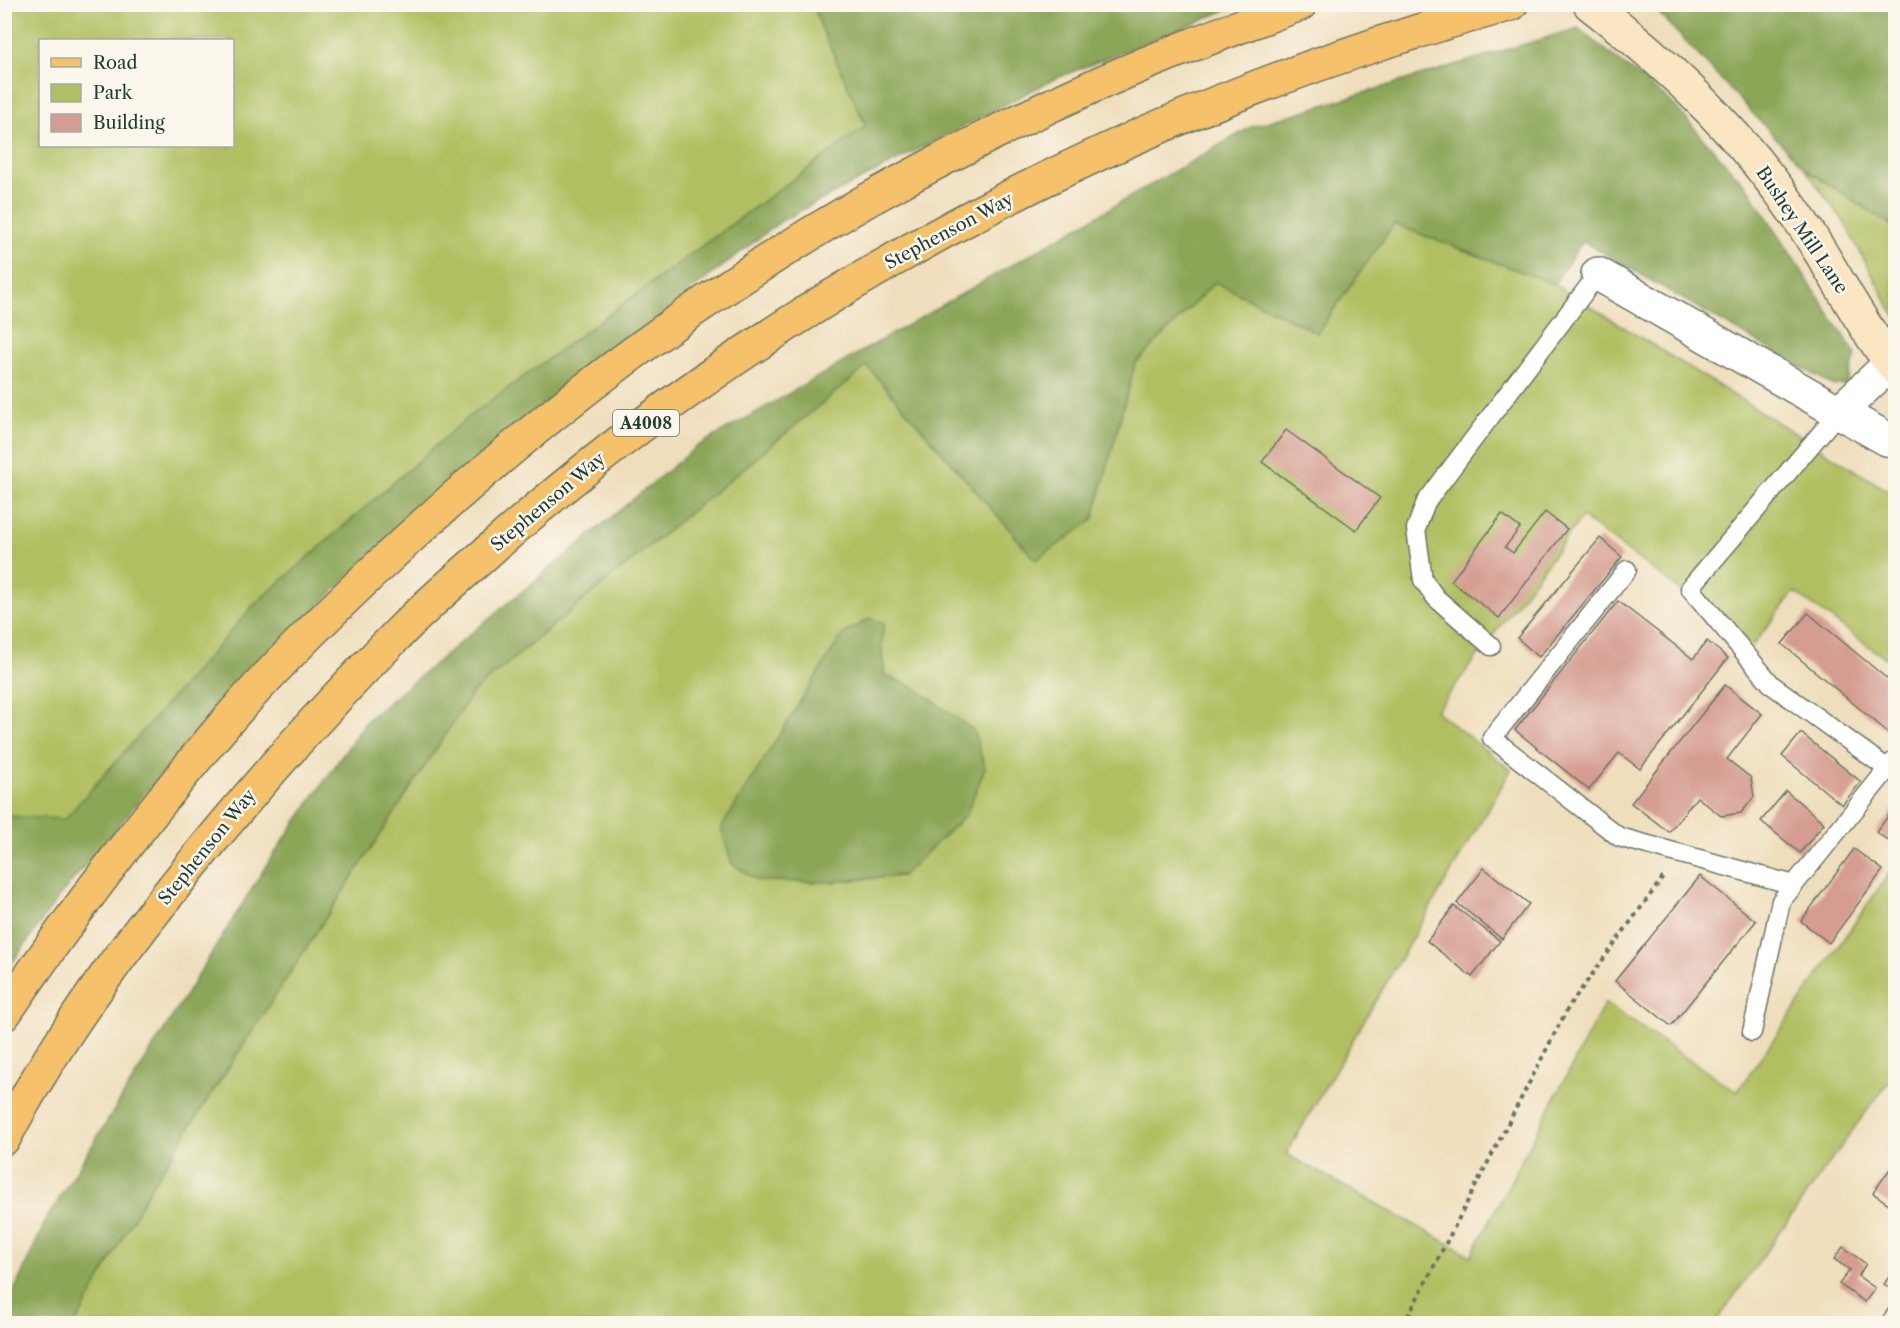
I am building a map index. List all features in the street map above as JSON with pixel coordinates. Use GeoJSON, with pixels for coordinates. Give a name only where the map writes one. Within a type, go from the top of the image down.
{"type":"FeatureCollection","features":[{"type":"Feature","properties":{"kind":"main road"},"geometry":{"type":"LineString","coordinates":[[4,1014],[93,888],[147,817],[231,717],[364,579],[529,433],[647,343],[767,260],[864,202],[1034,114],[1187,47],[1300,4]]}},
{"type":"Feature","properties":{"kind":"main road","name":"Stephenson Way"},"geometry":{"type":"LineString","coordinates":[[4,1138],[28,1093],[110,971],[149,918],[266,775],[316,718],[401,630],[508,534],[600,457],[681,397],[808,311],[969,219],[1070,167],[1209,105],[1350,52],[1511,4]]}},
{"type":"Feature","properties":{"kind":"street","name":"Bushey Mill Lane"},"geometry":{"type":"LineString","coordinates":[[1590,4],[1676,76],[1726,127],[1770,178],[1803,224],[1893,366]]}},
{"type":"Feature","properties":{"kind":"street"},"geometry":{"type":"LineString","coordinates":[[1598,274],[1887,439],[1896,440]]}},
{"type":"Feature","properties":{"kind":"street"},"geometry":{"type":"LineString","coordinates":[[1839,412],[1893,366]]}},
{"type":"Feature","properties":{"kind":"lane"},"geometry":{"type":"LineString","coordinates":[[1491,646],[1436,598],[1424,580],[1416,529],[1426,502],[1598,274]]}},
{"type":"Feature","properties":{"kind":"lane"},"geometry":{"type":"LineString","coordinates":[[1752,1032],[1781,901],[1892,764],[1772,685],[1690,588],[1839,412]]}},
{"type":"Feature","properties":{"kind":"lane"},"geometry":{"type":"LineString","coordinates":[[1628,570],[1492,738],[1619,837],[1794,885]]}},
{"type":"Feature","properties":{"kind":"path"},"geometry":{"type":"LineString","coordinates":[[1404,1323],[1569,1006],[1680,854]]}},
{"type":"Feature","properties":{"kind":"green space"},"geometry":{"type":"Polygon","coordinates":[[[1714,4],[1895,5],[1895,227],[1805,169],[1657,11],[1714,4]]]}},
{"type":"Feature","properties":{"kind":"green space"},"geometry":{"type":"Polygon","coordinates":[[[4,5],[813,5],[866,126],[466,419],[254,605],[65,820],[5,816],[4,5]]]}},
{"type":"Feature","properties":{"kind":"green space"},"geometry":{"type":"Polygon","coordinates":[[[813,5],[1239,5],[1052,80],[781,221],[526,418],[360,566],[227,695],[58,898],[5,973],[5,816],[65,819],[254,605],[466,419],[866,126],[813,5]]]}},
{"type":"Feature","properties":{"kind":"green space"},"geometry":{"type":"Polygon","coordinates":[[[1578,28],[1672,103],[1750,191],[1856,355],[1846,385],[1832,385],[1583,241],[1554,284],[1394,224],[1317,333],[1215,282],[1135,364],[1093,520],[1036,560],[867,366],[473,692],[150,1188],[76,1323],[5,1324],[5,1311],[47,1218],[271,858],[367,720],[696,447],[1251,127],[1578,28]]]}},
{"type":"Feature","properties":{"kind":"green space"},"geometry":{"type":"Polygon","coordinates":[[[1805,169],[1895,227],[1895,317],[1844,222],[1805,169]]]}},
{"type":"Feature","properties":{"kind":"green space"},"geometry":{"type":"Polygon","coordinates":[[[1394,224],[1554,284],[1895,495],[1895,665],[1794,592],[1753,645],[1582,517],[1436,711],[1511,770],[1286,1154],[1471,1256],[1605,1003],[1737,1092],[1895,865],[1895,1074],[1715,1323],[74,1324],[150,1188],[473,692],[867,366],[1036,560],[1093,520],[1135,364],[1215,282],[1317,333],[1394,224]],[[884,623],[758,881],[831,882],[903,876],[914,687],[885,676],[881,646],[884,623]]]}},
{"type":"Feature","properties":{"kind":"green space"},"geometry":{"type":"Polygon","coordinates":[[[870,618],[884,623],[881,646],[885,676],[914,687],[974,731],[985,768],[966,815],[903,875],[831,882],[758,881],[732,864],[721,828],[842,635],[870,618]]]}},
{"type":"Feature","properties":{"kind":"building"},"geometry":{"type":"Polygon","coordinates":[[[1286,430],[1380,498],[1356,530],[1262,462],[1286,430]]]}},
{"type":"Feature","properties":{"kind":"building"},"geometry":{"type":"Polygon","coordinates":[[[1545,512],[1567,529],[1499,618],[1451,581],[1502,514],[1520,528],[1505,547],[1513,553],[1545,512]]]}},
{"type":"Feature","properties":{"kind":"building"},"geometry":{"type":"Polygon","coordinates":[[[1600,538],[1622,557],[1539,657],[1517,638],[1600,538]]]}},
{"type":"Feature","properties":{"kind":"building"},"geometry":{"type":"Polygon","coordinates":[[[1618,601],[1693,659],[1707,641],[1728,658],[1640,769],[1619,753],[1589,790],[1515,730],[1618,601]]]}},
{"type":"Feature","properties":{"kind":"building"},"geometry":{"type":"Polygon","coordinates":[[[1808,613],[1896,686],[1896,728],[1890,734],[1782,644],[1808,613]]]}},
{"type":"Feature","properties":{"kind":"building"},"geometry":{"type":"Polygon","coordinates":[[[1725,685],[1762,714],[1727,759],[1751,778],[1754,797],[1741,813],[1721,816],[1697,797],[1669,832],[1631,803],[1725,685]]]}},
{"type":"Feature","properties":{"kind":"building"},"geometry":{"type":"Polygon","coordinates":[[[1801,733],[1861,782],[1842,805],[1782,756],[1801,733]]]}},
{"type":"Feature","properties":{"kind":"building"},"geometry":{"type":"Polygon","coordinates":[[[1786,791],[1824,823],[1800,853],[1761,821],[1786,791]]]}},
{"type":"Feature","properties":{"kind":"building"},"geometry":{"type":"Polygon","coordinates":[[[1896,806],[1896,846],[1876,832],[1896,806]]]}},
{"type":"Feature","properties":{"kind":"building"},"geometry":{"type":"Polygon","coordinates":[[[1854,849],[1883,870],[1829,943],[1801,921],[1854,849]]]}},
{"type":"Feature","properties":{"kind":"building"},"geometry":{"type":"Polygon","coordinates":[[[1484,868],[1529,904],[1502,939],[1457,903],[1484,868]]]}},
{"type":"Feature","properties":{"kind":"building"},"geometry":{"type":"Polygon","coordinates":[[[1700,876],[1756,921],[1671,1026],[1615,981],[1700,876]]]}},
{"type":"Feature","properties":{"kind":"building"},"geometry":{"type":"Polygon","coordinates":[[[1454,906],[1500,941],[1472,977],[1427,941],[1454,906]]]}},
{"type":"Feature","properties":{"kind":"building"},"geometry":{"type":"Polygon","coordinates":[[[1889,1170],[1896,1175],[1896,1209],[1873,1193],[1889,1170]]]}},
{"type":"Feature","properties":{"kind":"building"},"geometry":{"type":"Polygon","coordinates":[[[1843,1247],[1866,1264],[1858,1276],[1875,1288],[1865,1302],[1839,1284],[1850,1270],[1834,1259],[1843,1247]]]}},
{"type":"Feature","properties":{"kind":"building"},"geometry":{"type":"Polygon","coordinates":[[[1896,1267],[1896,1292],[1884,1284],[1896,1267]]]}},
{"type":"Feature","properties":{"kind":"building"},"geometry":{"type":"Polygon","coordinates":[[[1891,1305],[1896,1309],[1896,1324],[1878,1324],[1891,1305]]]}}]}
